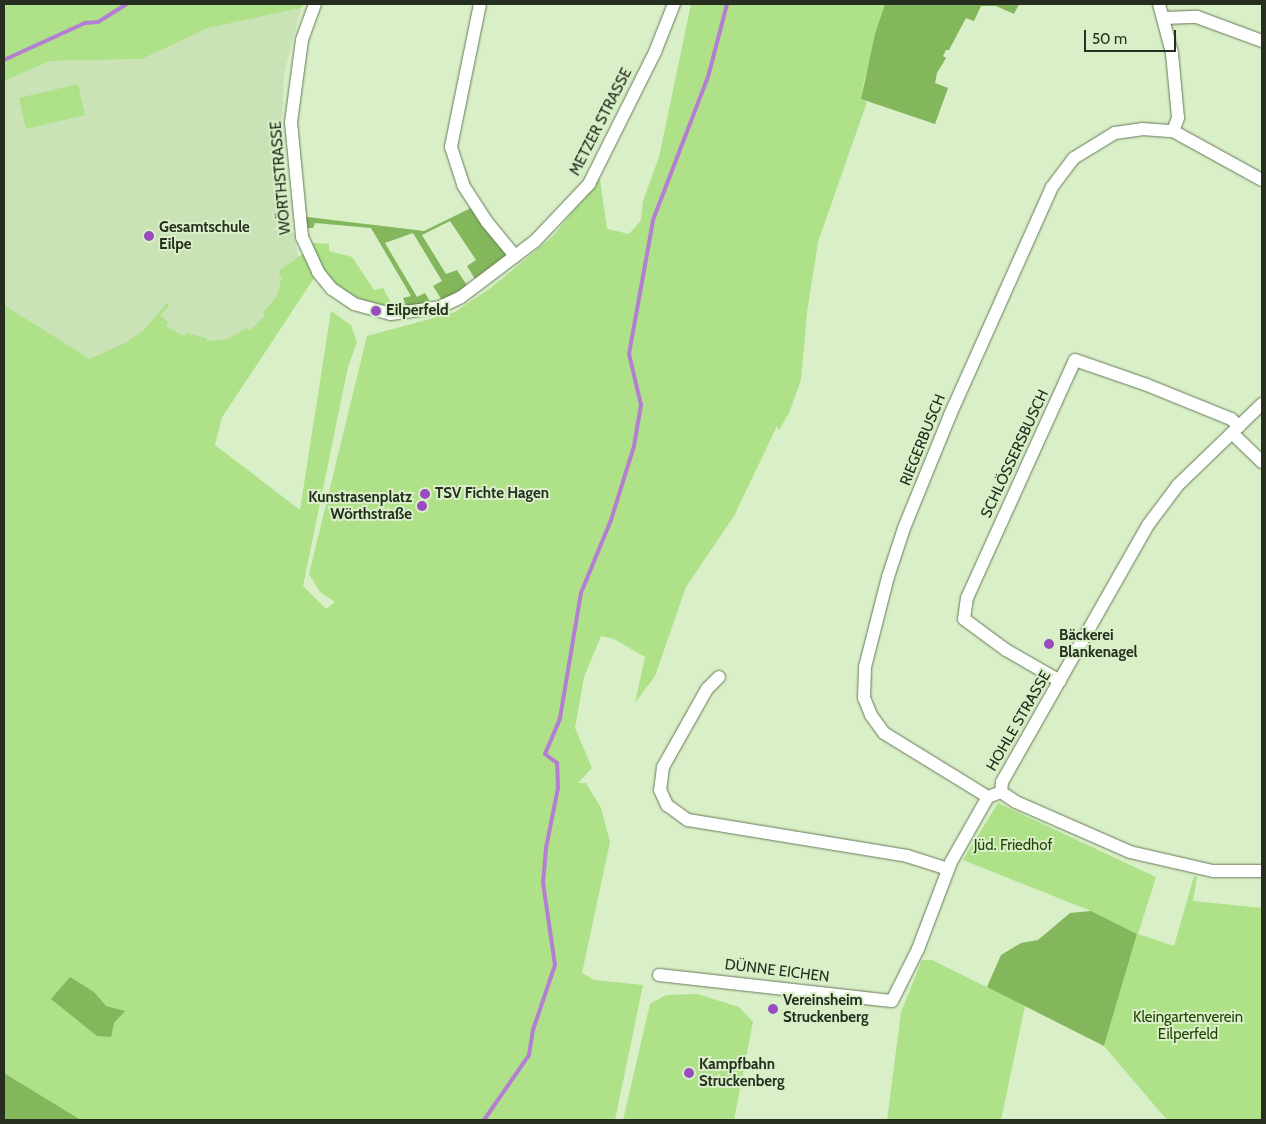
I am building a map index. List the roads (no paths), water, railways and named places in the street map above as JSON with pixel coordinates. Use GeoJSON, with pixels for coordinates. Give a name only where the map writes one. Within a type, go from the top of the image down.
{"type":"FeatureCollection","features":[{"type":"Feature","properties":{"kind":"street","name":"WÖRTHSTRASSE"},"geometry":{"type":"LineString","coordinates":[[315,4],[302,40],[291,122],[302,237],[324,281],[342,298],[364,308],[384,313],[410,313],[440,307],[461,297],[515,256]]}},
{"type":"Feature","properties":{"kind":"street"},"geometry":{"type":"LineString","coordinates":[[480,4],[452,147],[464,185],[487,222],[515,256]]}},
{"type":"Feature","properties":{"kind":"street","name":"METZER STRASSE"},"geometry":{"type":"LineString","coordinates":[[515,256],[535,241],[589,184],[656,52],[674,4]]}},
{"type":"Feature","properties":{"kind":"street"},"geometry":{"type":"LineString","coordinates":[[1159,4],[1172,53],[1177,110],[1173,131],[1262,180]]}},
{"type":"Feature","properties":{"kind":"street"},"geometry":{"type":"LineString","coordinates":[[1164,18],[1197,17],[1262,41]]}},
{"type":"Feature","properties":{"kind":"street","name":"RIEGERBUSCH"},"geometry":{"type":"LineString","coordinates":[[988,797],[884,733],[871,715],[864,698],[865,667],[888,577],[904,528],[950,416],[1052,187],[1074,158],[1115,133],[1142,129],[1173,131]]}},
{"type":"Feature","properties":{"kind":"street","name":"SCHLÖSSERSBUSCH"},"geometry":{"type":"LineString","coordinates":[[1060,681],[1006,650],[964,619],[966,598],[1075,360],[1147,385],[1231,419],[1236,430]]}},
{"type":"Feature","properties":{"kind":"street","name":"HOHLE STRASSE"},"geometry":{"type":"LineString","coordinates":[[988,797],[1001,792],[1002,782],[1132,552],[1164,500],[1262,404]]}},
{"type":"Feature","properties":{"kind":"street"},"geometry":{"type":"LineString","coordinates":[[1236,430],[1262,462]]}},
{"type":"Feature","properties":{"kind":"street"},"geometry":{"type":"LineString","coordinates":[[719,677],[707,689],[663,767],[660,790],[667,805],[688,820],[907,856],[948,869],[988,797]]}},
{"type":"Feature","properties":{"kind":"street"},"geometry":{"type":"LineString","coordinates":[[1001,792],[1033,810],[1130,852],[1213,871],[1262,871]]}},
{"type":"Feature","properties":{"kind":"street","name":"DÜNNE EICHEN"},"geometry":{"type":"LineString","coordinates":[[659,975],[892,1001],[918,949],[948,869]]}},
{"type":"Feature","properties":{"kind":"waterway"},"geometry":{"type":"LineString","coordinates":[[4,60],[85,23],[98,22],[127,4]]}},
{"type":"Feature","properties":{"kind":"waterway"},"geometry":{"type":"LineString","coordinates":[[484,1120],[529,1055],[533,1030],[555,965],[543,883],[546,848],[558,788],[557,763],[545,754],[560,718],[581,593],[611,520],[634,446],[641,405],[629,354],[653,220],[708,77],[727,4]]}},
{"type":"Feature","properties":{"kind":"place","name":"Gesamtschule Eilpe"},"geometry":{"type":"Point","coordinates":[149,236]}},
{"type":"Feature","properties":{"kind":"place","name":"Eilperfeld"},"geometry":{"type":"Point","coordinates":[376,311]}},
{"type":"Feature","properties":{"kind":"place","name":"TSV Fichte Hagen"},"geometry":{"type":"Point","coordinates":[425,494]}},
{"type":"Feature","properties":{"kind":"place","name":"Kunstrasenplatz Wörthstraße"},"geometry":{"type":"Point","coordinates":[422,506]}},
{"type":"Feature","properties":{"kind":"place","name":"Bäckerei Blankenagel"},"geometry":{"type":"Point","coordinates":[1049,644]}},
{"type":"Feature","properties":{"kind":"place","name":"Vereinsheim Struckenberg"},"geometry":{"type":"Point","coordinates":[773,1009]}},
{"type":"Feature","properties":{"kind":"place","name":"Kampfbahn Struckenberg"},"geometry":{"type":"Point","coordinates":[689,1073]}},
{"type":"Feature","properties":{"kind":"park label","name":"Jüd. Friedhof"},"geometry":{"type":"Point","coordinates":[1013,846]}},
{"type":"Feature","properties":{"kind":"park label","name":"Kleingartenverein Eilperfeld"},"geometry":{"type":"Point","coordinates":[1188,1026]}}]}
